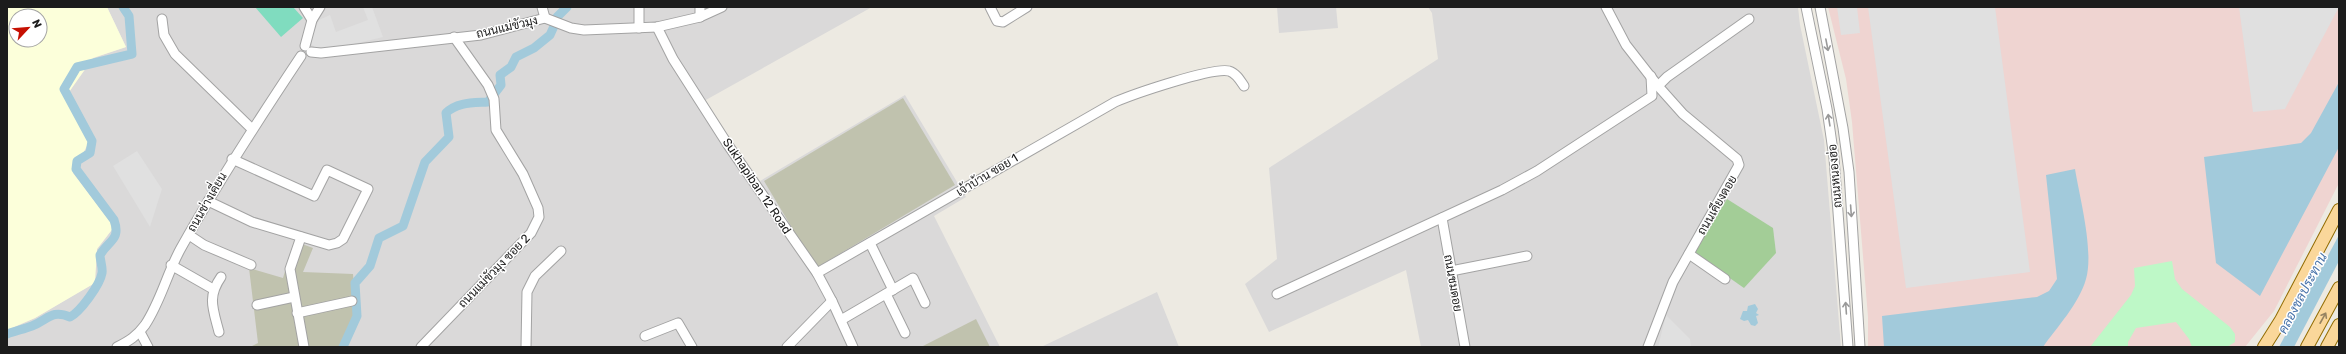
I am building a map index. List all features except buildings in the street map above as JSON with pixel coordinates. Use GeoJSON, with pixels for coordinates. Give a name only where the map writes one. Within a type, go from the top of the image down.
{"type":"FeatureCollection","features":[{"type":"Feature","properties":{"kind":"main road"},"geometry":{"type":"LineString","coordinates":[[2264,347],[2281,320],[2339,210]]}},
{"type":"Feature","properties":{"kind":"main road"},"geometry":{"type":"LineString","coordinates":[[2307,347],[2339,288]]}},
{"type":"Feature","properties":{"kind":"main road"},"geometry":{"type":"LineString","coordinates":[[2327,347],[2339,325]]}},
{"type":"Feature","properties":{"kind":"street"},"geometry":{"type":"LineString","coordinates":[[304,7],[312,20]]}},
{"type":"Feature","properties":{"kind":"street"},"geometry":{"type":"LineString","coordinates":[[308,49],[312,20],[320,7]]}},
{"type":"Feature","properties":{"kind":"street"},"geometry":{"type":"LineString","coordinates":[[542,7],[545,18]]}},
{"type":"Feature","properties":{"kind":"street"},"geometry":{"type":"LineString","coordinates":[[639,7],[639,28]]}},
{"type":"Feature","properties":{"kind":"street"},"geometry":{"type":"LineString","coordinates":[[700,7],[700,17]]}},
{"type":"Feature","properties":{"kind":"street","name":"ถนนแม่ขัวมุง"},"geometry":{"type":"LineString","coordinates":[[301,56],[307,57],[308,49],[342,51],[481,35],[545,18],[571,28],[584,30],[657,27],[700,17],[722,7]]}},
{"type":"Feature","properties":{"kind":"street"},"geometry":{"type":"LineString","coordinates":[[990,7],[997,21],[1003,22],[1026,7]]}},
{"type":"Feature","properties":{"kind":"street","name":"ถนนเคียงดอย"},"geometry":{"type":"LineString","coordinates":[[1606,7],[1626,45],[1658,86],[1683,114],[1737,159],[1739,165],[1666,298],[1648,347]]}},
{"type":"Feature","properties":{"kind":"street","name":"ถนนหนองฮ่อ"},"geometry":{"type":"LineString","coordinates":[[1806,7],[1827,109],[1836,173],[1848,347]]}},
{"type":"Feature","properties":{"kind":"street","name":"ถนนหนองฮ่อ"},"geometry":{"type":"LineString","coordinates":[[1820,7],[1843,128],[1849,172],[1860,347]]}},
{"type":"Feature","properties":{"kind":"street"},"geometry":{"type":"LineString","coordinates":[[162,19],[164,35],[175,54],[252,129]]}},
{"type":"Feature","properties":{"kind":"street"},"geometry":{"type":"LineString","coordinates":[[1658,86],[1667,77],[1749,19]]}},
{"type":"Feature","properties":{"kind":"street","name":"Sukhapiban 12 Road"},"geometry":{"type":"LineString","coordinates":[[657,27],[673,59],[728,145],[817,273],[832,301],[853,347]]}},
{"type":"Feature","properties":{"kind":"street","name":"ถนนแม่ขัวมุง ซอย 2"},"geometry":{"type":"LineString","coordinates":[[421,347],[531,233],[539,217],[538,208],[523,174],[503,144],[496,130],[494,99],[488,85],[454,37]]}},
{"type":"Feature","properties":{"kind":"street","name":"ถนนช่างเคี่ยน"},"geometry":{"type":"LineString","coordinates":[[117,347],[135,337],[140,332],[155,308],[171,265],[232,159],[301,56]]}},
{"type":"Feature","properties":{"kind":"street","name":"เจ้าบ้าน ซอย 1"},"geometry":{"type":"LineString","coordinates":[[817,273],[1094,112],[1115,102],[1162,86],[1223,70],[1234,74],[1244,86]]}},
{"type":"Feature","properties":{"kind":"street"},"geometry":{"type":"LineString","coordinates":[[1277,294],[1442,218],[1537,171],[1652,96],[1651,76]]}},
{"type":"Feature","properties":{"kind":"street"},"geometry":{"type":"LineString","coordinates":[[208,201],[252,222],[328,245],[337,243],[343,239],[368,189],[328,170],[314,196],[232,159]]}},
{"type":"Feature","properties":{"kind":"street"},"geometry":{"type":"LineString","coordinates":[[1836,173],[1849,172]]}},
{"type":"Feature","properties":{"kind":"street","name":"ถนนชมดอย"},"geometry":{"type":"LineString","coordinates":[[1442,218],[1465,347]]}},
{"type":"Feature","properties":{"kind":"street"},"geometry":{"type":"LineString","coordinates":[[188,235],[210,248],[251,265]]}},
{"type":"Feature","properties":{"kind":"street"},"geometry":{"type":"LineString","coordinates":[[301,237],[290,269],[304,347]]}},
{"type":"Feature","properties":{"kind":"street"},"geometry":{"type":"LineString","coordinates":[[870,243],[905,333]]}},
{"type":"Feature","properties":{"kind":"street"},"geometry":{"type":"LineString","coordinates":[[526,347],[527,292],[530,283],[561,252]]}},
{"type":"Feature","properties":{"kind":"street"},"geometry":{"type":"LineString","coordinates":[[1689,254],[1725,279]]}},
{"type":"Feature","properties":{"kind":"street"},"geometry":{"type":"LineString","coordinates":[[1451,271],[1527,256]]}},
{"type":"Feature","properties":{"kind":"street"},"geometry":{"type":"LineString","coordinates":[[171,265],[213,289]]}},
{"type":"Feature","properties":{"kind":"street"},"geometry":{"type":"LineString","coordinates":[[219,332],[212,306],[213,289],[221,277]]}},
{"type":"Feature","properties":{"kind":"street"},"geometry":{"type":"LineString","coordinates":[[841,320],[913,278],[925,303]]}},
{"type":"Feature","properties":{"kind":"street"},"geometry":{"type":"LineString","coordinates":[[257,305],[294,297]]}},
{"type":"Feature","properties":{"kind":"street"},"geometry":{"type":"LineString","coordinates":[[297,313],[352,301]]}},
{"type":"Feature","properties":{"kind":"street"},"geometry":{"type":"LineString","coordinates":[[787,347],[832,301]]}},
{"type":"Feature","properties":{"kind":"street"},"geometry":{"type":"LineString","coordinates":[[645,336],[678,323],[692,347]]}},
{"type":"Feature","properties":{"kind":"street"},"geometry":{"type":"LineString","coordinates":[[140,332],[148,347]]}},
{"type":"Feature","properties":{"kind":"shaded area"},"geometry":{"type":"Polygon","coordinates":[[[7,7],[107,7],[126,47],[93,58],[69,92],[89,142],[73,173],[114,227],[97,249],[95,283],[35,318],[7,330],[7,7]]]}},
{"type":"Feature","properties":{"kind":"shaded area"},"geometry":{"type":"Polygon","coordinates":[[[107,7],[872,7],[704,101],[760,181],[905,95],[966,197],[934,216],[1000,347],[7,347],[7,330],[35,318],[94,283],[97,249],[114,227],[73,173],[88,142],[69,92],[93,58],[126,47],[107,7]]]}},
{"type":"Feature","properties":{"kind":"shaded area"},"geometry":{"type":"Polygon","coordinates":[[[363,7],[372,7],[383,37],[341,47],[317,49],[312,45],[311,40],[319,20],[330,15],[336,32],[368,20],[363,7]]]}},
{"type":"Feature","properties":{"kind":"shaded area"},"geometry":{"type":"Polygon","coordinates":[[[1277,7],[1336,7],[1338,28],[1279,33],[1277,7]]]}},
{"type":"Feature","properties":{"kind":"shaded area"},"geometry":{"type":"Polygon","coordinates":[[[1428,7],[1798,7],[1800,25],[1824,140],[1841,347],[1421,347],[1406,270],[1269,332],[1245,284],[1277,259],[1269,168],[1438,59],[1432,13],[1428,7]]]}},
{"type":"Feature","properties":{"kind":"shaded area"},"geometry":{"type":"Polygon","coordinates":[[[1828,7],[2339,7],[2339,183],[2274,311],[2245,347],[1868,347],[1868,317],[1852,122],[1846,79],[1828,7]]]}},
{"type":"Feature","properties":{"kind":"shaded area"},"geometry":{"type":"Polygon","coordinates":[[[1837,7],[1857,7],[1860,33],[1841,35],[1837,7]]]}},
{"type":"Feature","properties":{"kind":"shaded area"},"geometry":{"type":"Polygon","coordinates":[[[1868,7],[1995,7],[2030,272],[1906,288],[1868,7]]]}},
{"type":"Feature","properties":{"kind":"shaded area"},"geometry":{"type":"Polygon","coordinates":[[[2239,7],[2339,7],[2285,109],[2253,112],[2239,7]]]}},
{"type":"Feature","properties":{"kind":"shaded area"},"geometry":{"type":"Polygon","coordinates":[[[903,98],[955,185],[816,268],[764,181],[903,98]]]}},
{"type":"Feature","properties":{"kind":"shaded area"},"geometry":{"type":"Polygon","coordinates":[[[137,151],[162,189],[150,227],[113,166],[137,151]]]}},
{"type":"Feature","properties":{"kind":"shaded area"},"geometry":{"type":"Polygon","coordinates":[[[294,241],[313,248],[303,272],[353,274],[356,314],[342,347],[250,347],[258,343],[249,268],[283,278],[294,241]]]}},
{"type":"Feature","properties":{"kind":"shaded area"},"geometry":{"type":"Polygon","coordinates":[[[1157,292],[1179,347],[1041,347],[1157,292]]]}},
{"type":"Feature","properties":{"kind":"shaded area"},"geometry":{"type":"Polygon","coordinates":[[[1666,315],[1690,339],[1691,347],[1658,347],[1666,315]]]}},
{"type":"Feature","properties":{"kind":"shaded area"},"geometry":{"type":"Polygon","coordinates":[[[976,319],[990,347],[921,347],[976,319]]]}},
{"type":"Feature","properties":{"kind":"green space"},"geometry":{"type":"Polygon","coordinates":[[[255,7],[293,7],[303,18],[281,37],[255,7]]]}},
{"type":"Feature","properties":{"kind":"green space"},"geometry":{"type":"Polygon","coordinates":[[[1727,199],[1773,228],[1776,253],[1744,288],[1694,253],[1727,199]]]}},
{"type":"Feature","properties":{"kind":"green space"},"geometry":{"type":"Polygon","coordinates":[[[2172,261],[2175,279],[2182,289],[2230,327],[2235,334],[2235,342],[2227,347],[2192,347],[2189,339],[2176,322],[2136,328],[2128,342],[2128,347],[2090,347],[2131,295],[2135,286],[2134,268],[2172,261]]]}},
{"type":"Feature","properties":{"kind":"water"},"geometry":{"type":"Polygon","coordinates":[[[2339,82],[2339,147],[2260,296],[2216,263],[2204,157],[2301,143],[2311,133],[2339,82]]]}},
{"type":"Feature","properties":{"kind":"water"},"geometry":{"type":"Polygon","coordinates":[[[2075,169],[2087,240],[2088,267],[2086,279],[2083,288],[2073,306],[2043,347],[1884,347],[1882,316],[2037,297],[2049,291],[2057,279],[2046,175],[2075,169]]]}},
{"type":"Feature","properties":{"kind":"water"},"geometry":{"type":"Polygon","coordinates":[[[2339,235],[2339,261],[2294,347],[2279,347],[2339,235]]]}},
{"type":"Feature","properties":{"kind":"water"},"geometry":{"type":"Polygon","coordinates":[[[1755,304],[1758,309],[1756,313],[1759,315],[1756,316],[1758,323],[1755,326],[1751,325],[1748,320],[1744,321],[1740,319],[1743,311],[1747,311],[1748,306],[1755,304]]]}},
{"type":"Feature","properties":{"kind":"waterway"},"geometry":{"type":"LineString","coordinates":[[7,334],[37,324],[50,316],[58,314],[70,317],[79,310],[98,284],[102,271],[100,255],[115,236],[116,227],[114,220],[76,169],[77,161],[90,153],[92,141],[64,89],[77,67],[132,54],[129,16],[123,7]]}},
{"type":"Feature","properties":{"kind":"waterway"},"geometry":{"type":"LineString","coordinates":[[557,17],[567,7]]}},
{"type":"Feature","properties":{"kind":"waterway"},"geometry":{"type":"LineString","coordinates":[[343,347],[357,316],[355,283],[370,266],[379,238],[403,226],[425,162],[449,137],[446,113],[450,109],[460,105],[488,102],[501,85],[500,75],[511,67],[516,57],[534,48],[550,35],[555,24]]}},
{"type":"Feature","properties":{"kind":"water label","name":"คลองชลประทาน"},"geometry":{"type":"Point","coordinates":[2302,293]}}]}
